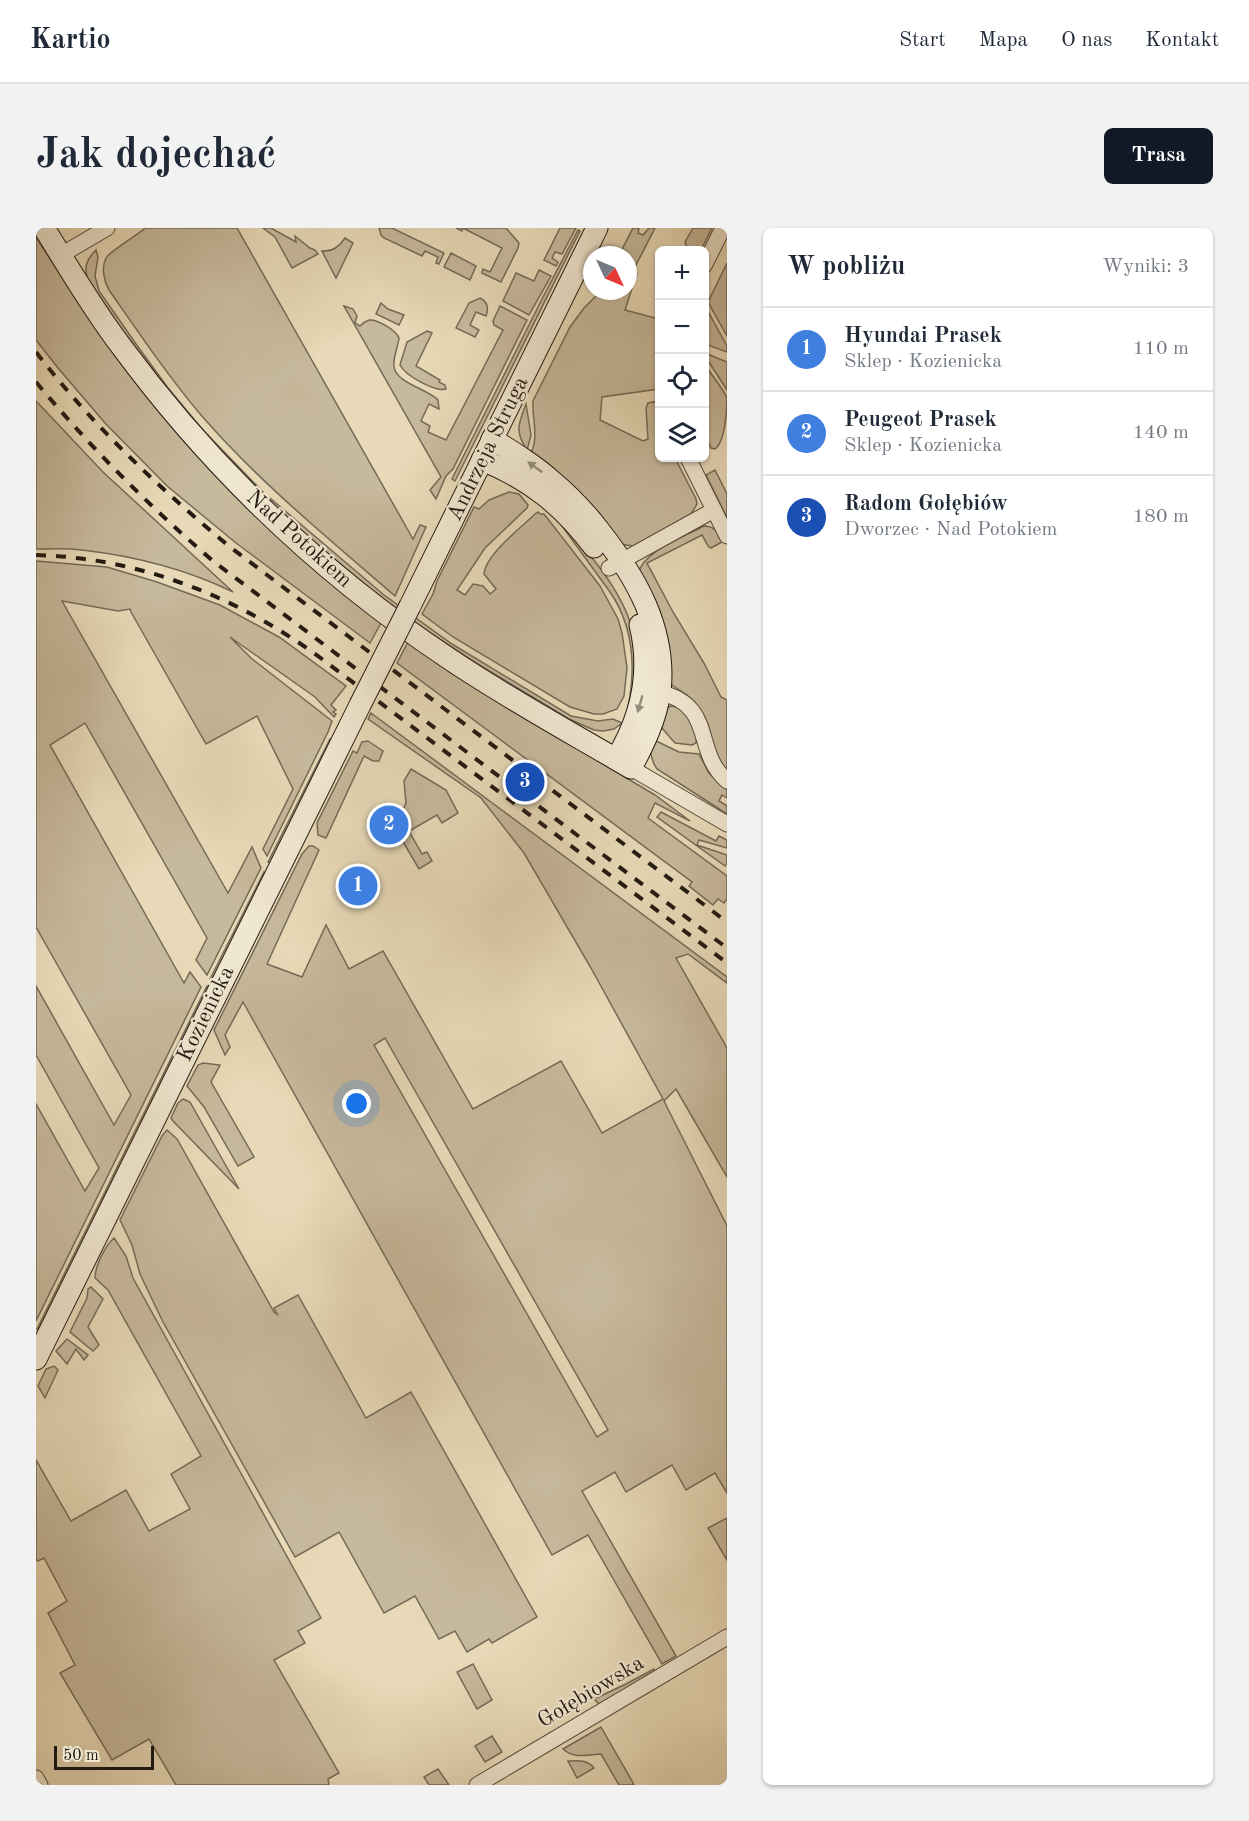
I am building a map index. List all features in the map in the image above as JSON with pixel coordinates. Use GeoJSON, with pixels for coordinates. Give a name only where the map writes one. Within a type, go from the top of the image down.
{"type":"FeatureCollection","features":[{"type":"Feature","properties":{"kind":"main road","name":"Nad Potokiem"},"geometry":{"type":"LineString","coordinates":[[44,228],[84,294],[120,346],[213,458],[267,513],[324,565],[447,658],[624,764]]}},
{"type":"Feature","properties":{"kind":"main road","name":"Andrzeja Struga"},"geometry":{"type":"LineString","coordinates":[[378,670],[597,228]]}},
{"type":"Feature","properties":{"kind":"main road"},"geometry":{"type":"LineString","coordinates":[[492,439],[532,465],[585,512],[616,564],[634,609],[644,646],[645,669],[643,695],[624,764]]}},
{"type":"Feature","properties":{"kind":"main road"},"geometry":{"type":"LineString","coordinates":[[482,460],[515,474],[552,501],[642,593],[651,616],[660,657],[660,692],[650,730],[624,764]]}},
{"type":"Feature","properties":{"kind":"main road","name":"Kozienicka"},"geometry":{"type":"LineString","coordinates":[[36,1359],[378,670]]}},
{"type":"Feature","properties":{"kind":"street"},"geometry":{"type":"LineString","coordinates":[[61,255],[107,228]]}},
{"type":"Feature","properties":{"kind":"street"},"geometry":{"type":"LineString","coordinates":[[709,258],[723,228]]}},
{"type":"Feature","properties":{"kind":"street"},"geometry":{"type":"LineString","coordinates":[[690,462],[727,536]]}},
{"type":"Feature","properties":{"kind":"street"},"geometry":{"type":"LineString","coordinates":[[616,564],[714,510]]}},
{"type":"Feature","properties":{"kind":"street"},"geometry":{"type":"LineString","coordinates":[[660,692],[680,699],[694,712],[711,760],[727,781]]}},
{"type":"Feature","properties":{"kind":"street"},"geometry":{"type":"LineString","coordinates":[[624,764],[727,824]]}},
{"type":"Feature","properties":{"kind":"street","name":"Gołębiowska"},"geometry":{"type":"LineString","coordinates":[[477,1785],[727,1637]]}},
{"type":"Feature","properties":{"kind":"street"},"geometry":{"type":"LineString","coordinates":[[36,1778],[40,1785]]}},
{"type":"Feature","properties":{"kind":"shaded area"},"geometry":{"type":"Polygon","coordinates":[[[145,228],[237,228],[413,539],[420,525],[426,527],[395,596],[295,509],[223,440],[177,385],[109,290],[104,274],[106,258],[145,228]]]}},
{"type":"Feature","properties":{"kind":"shaded area"},"geometry":{"type":"Polygon","coordinates":[[[263,228],[271,228],[296,242],[295,236],[318,254],[292,268],[275,237],[263,228]]]}},
{"type":"Feature","properties":{"kind":"shaded area"},"geometry":{"type":"Polygon","coordinates":[[[379,228],[392,228],[444,253],[439,264],[436,263],[438,257],[425,251],[422,256],[384,238],[379,228]]]}},
{"type":"Feature","properties":{"kind":"shaded area"},"geometry":{"type":"Polygon","coordinates":[[[463,228],[506,228],[519,243],[501,282],[482,273],[483,269],[490,272],[502,248],[463,228]]]}},
{"type":"Feature","properties":{"kind":"shaded area"},"geometry":{"type":"Polygon","coordinates":[[[560,228],[576,228],[562,254],[555,252],[552,258],[558,262],[556,266],[544,260],[560,228]]]}},
{"type":"Feature","properties":{"kind":"shaded area"},"geometry":{"type":"Polygon","coordinates":[[[633,228],[639,228],[638,233],[643,235],[649,228],[655,228],[637,263],[637,246],[624,246],[633,228]]]}},
{"type":"Feature","properties":{"kind":"shaded area"},"geometry":{"type":"Polygon","coordinates":[[[693,228],[712,228],[703,246],[686,246],[685,242],[693,228]]]}},
{"type":"Feature","properties":{"kind":"shaded area"},"geometry":{"type":"Polygon","coordinates":[[[578,230],[580,231],[455,481],[452,479],[578,230]]]}},
{"type":"Feature","properties":{"kind":"shaded area"},"geometry":{"type":"Polygon","coordinates":[[[36,237],[79,304],[306,560],[381,623],[370,643],[236,543],[167,486],[105,423],[58,368],[36,340],[36,237]]]}},
{"type":"Feature","properties":{"kind":"shaded area"},"geometry":{"type":"Polygon","coordinates":[[[345,238],[353,243],[336,278],[322,251],[335,248],[345,238]]]}},
{"type":"Feature","properties":{"kind":"shaded area"},"geometry":{"type":"Polygon","coordinates":[[[96,250],[98,257],[95,276],[99,291],[168,388],[203,430],[264,493],[384,595],[452,644],[571,716],[598,721],[613,719],[622,723],[614,729],[603,731],[594,730],[569,719],[421,627],[384,600],[297,528],[195,425],[132,345],[88,280],[87,264],[96,250]]]}},
{"type":"Feature","properties":{"kind":"shaded area"},"geometry":{"type":"Polygon","coordinates":[[[451,253],[476,266],[470,280],[444,267],[451,253]]]}},
{"type":"Feature","properties":{"kind":"shaded area"},"geometry":{"type":"Polygon","coordinates":[[[727,263],[727,336],[709,300],[727,263]]]}},
{"type":"Feature","properties":{"kind":"shaded area"},"geometry":{"type":"Polygon","coordinates":[[[539,270],[551,276],[529,315],[503,301],[516,273],[534,281],[539,270]]]}},
{"type":"Feature","properties":{"kind":"shaded area"},"geometry":{"type":"Polygon","coordinates":[[[480,298],[486,303],[487,310],[486,316],[476,312],[470,325],[479,330],[475,337],[456,328],[469,303],[480,298]]]}},
{"type":"Feature","properties":{"kind":"shaded area"},"geometry":{"type":"Polygon","coordinates":[[[592,300],[628,300],[625,310],[655,318],[655,390],[602,397],[600,420],[643,441],[648,439],[646,408],[648,403],[655,402],[655,462],[677,462],[696,499],[697,504],[691,514],[634,546],[618,544],[531,453],[535,434],[533,401],[570,327],[592,300]]]}},
{"type":"Feature","properties":{"kind":"shaded area"},"geometry":{"type":"Polygon","coordinates":[[[381,303],[388,309],[404,315],[399,325],[376,314],[381,303]]]}},
{"type":"Feature","properties":{"kind":"shaded area"},"geometry":{"type":"Polygon","coordinates":[[[344,306],[353,309],[357,316],[355,323],[360,326],[368,320],[377,321],[397,335],[399,338],[394,363],[396,372],[406,381],[438,400],[439,409],[429,404],[421,421],[430,426],[428,432],[446,440],[503,330],[494,325],[493,321],[500,306],[527,320],[436,499],[430,490],[441,477],[344,306]]]}},
{"type":"Feature","properties":{"kind":"shaded area"},"geometry":{"type":"Polygon","coordinates":[[[709,313],[727,346],[727,352],[709,345],[709,313]]]}},
{"type":"Feature","properties":{"kind":"shaded area"},"geometry":{"type":"Polygon","coordinates":[[[427,331],[432,333],[416,366],[440,380],[439,382],[445,385],[446,389],[434,388],[420,382],[400,365],[407,342],[427,331]]]}},
{"type":"Feature","properties":{"kind":"shaded area"},"geometry":{"type":"Polygon","coordinates":[[[709,355],[727,362],[727,390],[709,362],[709,355]]]}},
{"type":"Feature","properties":{"kind":"shaded area"},"geometry":{"type":"Polygon","coordinates":[[[709,371],[727,398],[726,418],[721,440],[715,449],[711,448],[709,443],[709,371]]]}},
{"type":"Feature","properties":{"kind":"shaded area"},"geometry":{"type":"Polygon","coordinates":[[[36,401],[103,472],[233,592],[178,570],[140,560],[76,549],[36,549],[36,401]]]}},
{"type":"Feature","properties":{"kind":"shaded area"},"geometry":{"type":"Polygon","coordinates":[[[526,404],[531,435],[527,450],[519,432],[526,404]]]}},
{"type":"Feature","properties":{"kind":"shaded area"},"geometry":{"type":"Polygon","coordinates":[[[715,470],[727,494],[727,518],[706,475],[715,470]]]}},
{"type":"Feature","properties":{"kind":"shaded area"},"geometry":{"type":"Polygon","coordinates":[[[509,492],[519,494],[528,505],[527,508],[485,548],[457,590],[465,595],[473,584],[483,586],[490,594],[496,589],[484,574],[490,559],[535,514],[538,512],[544,514],[600,586],[618,619],[627,668],[624,696],[617,709],[603,714],[594,714],[570,707],[453,637],[422,614],[474,507],[479,509],[489,500],[509,492]]]}},
{"type":"Feature","properties":{"kind":"shaded area"},"geometry":{"type":"Polygon","coordinates":[[[549,508],[607,578],[628,617],[635,639],[637,661],[630,711],[628,707],[632,662],[624,619],[610,592],[549,508]]]}},
{"type":"Feature","properties":{"kind":"shaded area"},"geometry":{"type":"Polygon","coordinates":[[[704,526],[716,531],[722,538],[722,542],[711,548],[702,535],[647,563],[721,697],[727,700],[727,773],[715,753],[708,725],[699,708],[687,695],[669,683],[638,574],[641,566],[656,552],[704,526]]]}},
{"type":"Feature","properties":{"kind":"shaded area"},"geometry":{"type":"Polygon","coordinates":[[[36,561],[107,567],[220,605],[279,637],[346,686],[331,705],[336,710],[333,712],[336,714],[334,717],[315,697],[230,637],[251,658],[332,721],[267,856],[263,849],[293,789],[257,716],[206,744],[130,609],[118,611],[62,601],[228,893],[252,847],[261,868],[207,975],[196,960],[207,938],[85,723],[50,745],[184,983],[190,972],[201,987],[36,1321],[36,1104],[85,1191],[99,1168],[36,1055],[36,986],[114,1125],[131,1095],[36,927],[36,561]]]}},
{"type":"Feature","properties":{"kind":"shaded area"},"geometry":{"type":"Polygon","coordinates":[[[408,642],[549,732],[655,795],[690,821],[655,803],[648,818],[727,876],[727,899],[724,903],[718,899],[713,905],[689,886],[692,882],[397,663],[408,642]]]}},
{"type":"Feature","properties":{"kind":"shaded area"},"geometry":{"type":"Polygon","coordinates":[[[677,707],[686,714],[693,725],[696,743],[692,745],[675,743],[661,727],[667,708],[677,707]]]}},
{"type":"Feature","properties":{"kind":"shaded area"},"geometry":{"type":"Polygon","coordinates":[[[371,713],[727,977],[727,983],[688,954],[676,958],[727,1048],[727,1177],[676,1089],[664,1101],[727,1226],[727,1493],[715,1473],[686,1490],[672,1465],[626,1492],[615,1472],[582,1491],[676,1656],[662,1664],[588,1535],[552,1555],[243,1002],[225,1035],[230,1047],[225,1055],[214,1030],[302,854],[309,846],[313,846],[319,850],[267,964],[302,977],[326,925],[349,969],[383,951],[473,1109],[561,1061],[602,1133],[663,1099],[524,853],[481,798],[368,719],[371,713]],[[385,1038],[374,1045],[597,1437],[608,1430],[385,1038]]]}},
{"type":"Feature","properties":{"kind":"shaded area"},"geometry":{"type":"Polygon","coordinates":[[[330,739],[334,741],[273,864],[268,862],[330,739]]]}},
{"type":"Feature","properties":{"kind":"shaded area"},"geometry":{"type":"Polygon","coordinates":[[[652,739],[679,752],[699,754],[709,773],[727,790],[727,798],[722,795],[719,801],[727,806],[727,814],[657,769],[651,755],[652,739]]]}},
{"type":"Feature","properties":{"kind":"shaded area"},"geometry":{"type":"Polygon","coordinates":[[[368,741],[383,751],[379,761],[373,761],[364,756],[326,838],[318,835],[317,823],[353,751],[357,753],[362,742],[368,741]]]}},
{"type":"Feature","properties":{"kind":"shaded area"},"geometry":{"type":"Polygon","coordinates":[[[411,769],[446,790],[458,813],[442,823],[437,815],[409,831],[422,854],[427,852],[432,861],[419,869],[402,840],[405,837],[397,824],[406,803],[404,781],[411,769]]]}},
{"type":"Feature","properties":{"kind":"shaded area"},"geometry":{"type":"Polygon","coordinates":[[[661,812],[716,841],[719,836],[727,840],[727,848],[699,840],[697,845],[727,855],[725,866],[657,817],[661,812]]]}},
{"type":"Feature","properties":{"kind":"shaded area"},"geometry":{"type":"Polygon","coordinates":[[[264,872],[267,878],[214,983],[210,979],[264,872]]]}},
{"type":"Feature","properties":{"kind":"shaded area"},"geometry":{"type":"Polygon","coordinates":[[[207,986],[211,990],[41,1331],[37,1329],[207,986]]]}},
{"type":"Feature","properties":{"kind":"shaded area"},"geometry":{"type":"Polygon","coordinates":[[[203,1063],[220,1065],[211,1082],[254,1157],[238,1166],[204,1107],[187,1086],[198,1065],[203,1063]]]}},
{"type":"Feature","properties":{"kind":"shaded area"},"geometry":{"type":"Polygon","coordinates":[[[183,1099],[190,1102],[239,1189],[171,1118],[178,1103],[183,1099]]]}},
{"type":"Feature","properties":{"kind":"shaded area"},"geometry":{"type":"Polygon","coordinates":[[[167,1130],[177,1139],[274,1312],[277,1314],[274,1308],[298,1295],[366,1418],[411,1392],[537,1617],[492,1643],[489,1639],[467,1652],[455,1631],[439,1639],[415,1596],[384,1613],[339,1532],[295,1557],[163,1322],[140,1274],[132,1245],[120,1220],[167,1130]]]}},
{"type":"Feature","properties":{"kind":"shaded area"},"geometry":{"type":"Polygon","coordinates":[[[114,1238],[126,1256],[133,1278],[321,1618],[298,1631],[305,1643],[274,1660],[339,1773],[328,1779],[329,1785],[176,1785],[149,1739],[112,1760],[60,1673],[75,1665],[48,1613],[67,1601],[44,1558],[36,1560],[36,1460],[71,1521],[126,1490],[149,1531],[190,1509],[171,1474],[201,1456],[108,1290],[95,1278],[101,1256],[114,1238]]]}},
{"type":"Feature","properties":{"kind":"shaded area"},"geometry":{"type":"Polygon","coordinates":[[[91,1287],[103,1299],[88,1327],[99,1345],[93,1351],[70,1332],[87,1298],[88,1289],[91,1287]]]}},
{"type":"Feature","properties":{"kind":"shaded area"},"geometry":{"type":"Polygon","coordinates":[[[67,1339],[88,1355],[84,1360],[76,1349],[67,1364],[56,1351],[67,1339]]]}},
{"type":"Feature","properties":{"kind":"shaded area"},"geometry":{"type":"Polygon","coordinates":[[[54,1366],[58,1370],[45,1398],[38,1386],[46,1369],[54,1366]]]}},
{"type":"Feature","properties":{"kind":"shaded area"},"geometry":{"type":"Polygon","coordinates":[[[727,1518],[727,1560],[708,1528],[727,1518]]]}},
{"type":"Feature","properties":{"kind":"shaded area"},"geometry":{"type":"Polygon","coordinates":[[[473,1664],[492,1700],[477,1709],[457,1672],[473,1664]]]}},
{"type":"Feature","properties":{"kind":"shaded area"},"geometry":{"type":"Polygon","coordinates":[[[654,1669],[655,1671],[600,1705],[594,1699],[626,1684],[654,1669]]]}},
{"type":"Feature","properties":{"kind":"shaded area"},"geometry":{"type":"Polygon","coordinates":[[[601,1727],[634,1785],[619,1785],[601,1754],[576,1755],[563,1749],[601,1727]]]}},
{"type":"Feature","properties":{"kind":"shaded area"},"geometry":{"type":"Polygon","coordinates":[[[492,1736],[502,1752],[485,1762],[475,1746],[492,1736]]]}},
{"type":"Feature","properties":{"kind":"shaded area"},"geometry":{"type":"Polygon","coordinates":[[[568,1761],[585,1762],[594,1768],[577,1778],[568,1761]]]}},
{"type":"Feature","properties":{"kind":"shaded area"},"geometry":{"type":"Polygon","coordinates":[[[438,1769],[449,1785],[429,1785],[424,1777],[438,1769]]]}},
{"type":"Feature","properties":{"kind":"railway"},"geometry":{"type":"LineString","coordinates":[[36,352],[80,405],[127,455],[230,547],[727,922]]}},
{"type":"Feature","properties":{"kind":"railway"},"geometry":{"type":"LineString","coordinates":[[36,382],[77,430],[121,475],[213,561],[727,948]]}},
{"type":"Feature","properties":{"kind":"railway"},"geometry":{"type":"LineString","coordinates":[[36,555],[75,558],[150,573],[187,585],[257,617],[322,659],[727,963]]}},
{"type":"Feature","properties":{"kind":"place","name":"Radom Gołębiów"},"geometry":{"type":"Point","coordinates":[525,782]}},
{"type":"Feature","properties":{"kind":"place","name":"Peugeot Prasek"},"geometry":{"type":"Point","coordinates":[389,825]}},
{"type":"Feature","properties":{"kind":"place","name":"Hyundai Prasek"},"geometry":{"type":"Point","coordinates":[358,886]}}]}
